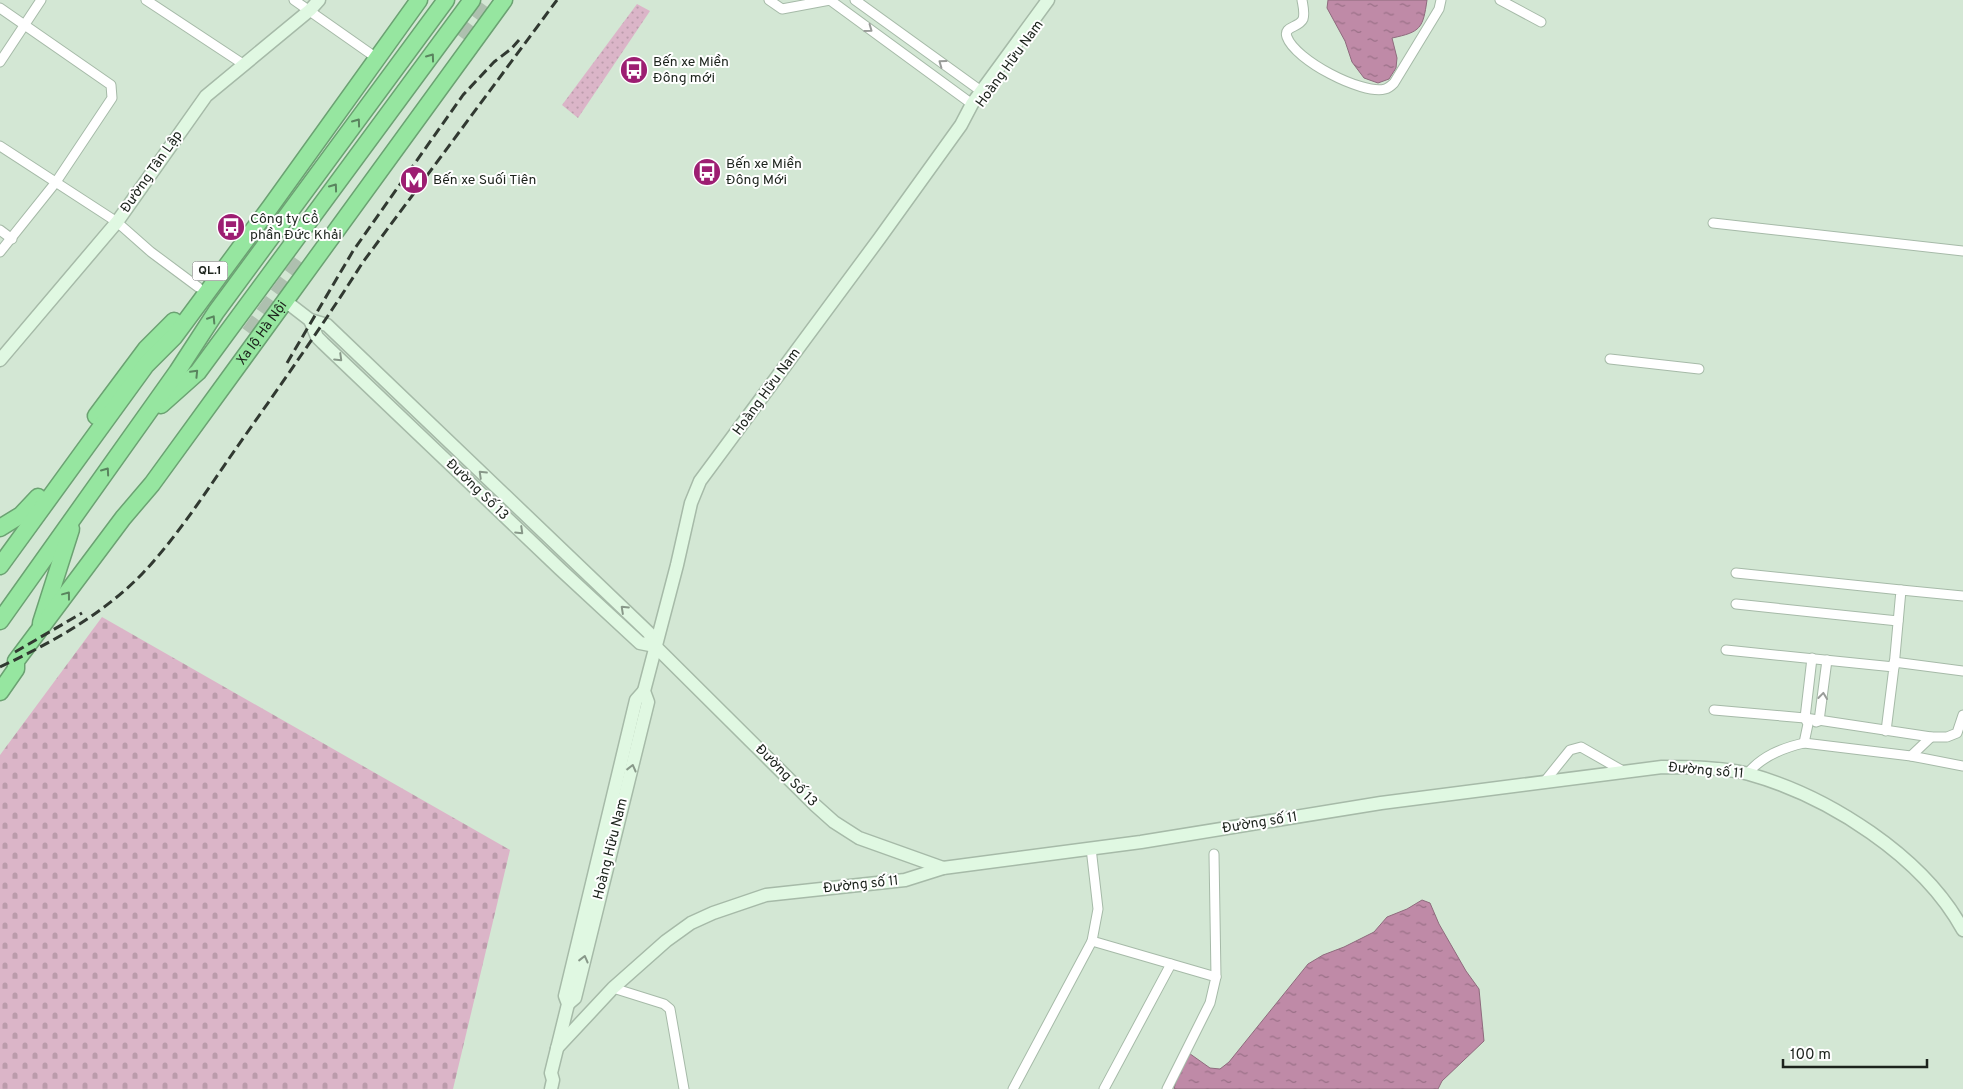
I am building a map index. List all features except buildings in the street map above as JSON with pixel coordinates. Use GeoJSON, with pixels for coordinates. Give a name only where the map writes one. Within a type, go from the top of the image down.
{"type":"FeatureCollection","features":[{"type":"Feature","properties":{"kind":"highway","name":"QL.1"},"geometry":{"type":"LineString","coordinates":[[0,566],[146,365],[174,337],[271,206],[373,56],[407,0]]}},
{"type":"Feature","properties":{"kind":"highway","name":"QL.1"},"geometry":{"type":"LineString","coordinates":[[0,528],[16,519],[31,506],[120,381],[146,349],[169,328],[373,56],[419,0]]}},
{"type":"Feature","properties":{"kind":"highway","name":"Xa lộ Hà Nội"},"geometry":{"type":"LineString","coordinates":[[0,621],[177,372],[216,312],[446,0]]}},
{"type":"Feature","properties":{"kind":"highway","name":"Xa lộ Hà Nội"},"geometry":{"type":"LineString","coordinates":[[134,430],[198,372],[472,0]]}},
{"type":"Feature","properties":{"kind":"highway","name":"Xa lộ Hà Nội"},"geometry":{"type":"LineString","coordinates":[[0,674],[8,664],[16,661],[38,634],[123,518],[152,484],[504,0]]}},
{"type":"Feature","properties":{"kind":"highway"},"geometry":{"type":"LineString","coordinates":[[304,256],[462,38]]}},
{"type":"Feature","properties":{"kind":"highway"},"geometry":{"type":"LineString","coordinates":[[247,271],[284,300]]}},
{"type":"Feature","properties":{"kind":"highway","name":"QL.1"},"geometry":{"type":"LineString","coordinates":[[123,518],[145,478],[249,333]]}},
{"type":"Feature","properties":{"kind":"highway","name":"QL.1"},"geometry":{"type":"LineString","coordinates":[[38,634],[56,573],[78,510]]}},
{"type":"Feature","properties":{"kind":"highway","name":"QL.1"},"geometry":{"type":"LineString","coordinates":[[0,537],[37,514]]}},
{"type":"Feature","properties":{"kind":"highway","name":"Xa lộ Hà Nội"},"geometry":{"type":"LineString","coordinates":[[0,692],[16,669],[16,661]]}},
{"type":"Feature","properties":{"kind":"street"},"geometry":{"type":"LineString","coordinates":[[0,62],[41,0]]}},
{"type":"Feature","properties":{"kind":"street"},"geometry":{"type":"LineString","coordinates":[[146,0],[243,64]]}},
{"type":"Feature","properties":{"kind":"street"},"geometry":{"type":"LineString","coordinates":[[294,0],[373,56]]}},
{"type":"Feature","properties":{"kind":"street","name":"Đường Tân Lập"},"geometry":{"type":"LineString","coordinates":[[0,360],[117,222],[206,96],[310,10],[319,0]]}},
{"type":"Feature","properties":{"kind":"street"},"geometry":{"type":"LineString","coordinates":[[769,0],[782,9],[830,0],[972,104]]}},
{"type":"Feature","properties":{"kind":"street"},"geometry":{"type":"LineString","coordinates":[[855,0],[981,91]]}},
{"type":"Feature","properties":{"kind":"street","name":"Hoàng Hữu Nam"},"geometry":{"type":"LineString","coordinates":[[551,1089],[553,1080],[551,1073],[568,1004],[565,996],[636,700],[644,691],[691,503],[700,481],[868,255],[960,125],[981,91],[1048,0]]}},
{"type":"Feature","properties":{"kind":"street","name":"Hoàng Hữu Nam"},"geometry":{"type":"LineString","coordinates":[[960,125],[978,108],[1056,0]]}},
{"type":"Feature","properties":{"kind":"street"},"geometry":{"type":"LineString","coordinates":[[1302,0],[1303,19],[1300,23],[1289,28],[1287,36],[1294,47],[1334,77],[1373,90],[1383,90],[1394,84],[1439,9],[1442,0]]}},
{"type":"Feature","properties":{"kind":"street"},"geometry":{"type":"LineString","coordinates":[[1500,0],[1541,22]]}},
{"type":"Feature","properties":{"kind":"street"},"geometry":{"type":"LineString","coordinates":[[0,8],[111,85],[113,92],[112,98],[56,182],[0,252]]}},
{"type":"Feature","properties":{"kind":"street"},"geometry":{"type":"LineString","coordinates":[[0,146],[117,222],[151,252],[198,287]]}},
{"type":"Feature","properties":{"kind":"street"},"geometry":{"type":"LineString","coordinates":[[1713,223],[1963,251]]}},
{"type":"Feature","properties":{"kind":"street"},"geometry":{"type":"LineString","coordinates":[[0,230],[12,239]]}},
{"type":"Feature","properties":{"kind":"street","name":"Đường Số 13"},"geometry":{"type":"LineString","coordinates":[[284,300],[310,320],[327,325],[649,633],[655,646],[795,786],[834,822],[859,838],[943,868]]}},
{"type":"Feature","properties":{"kind":"street","name":"Đường Số 13"},"geometry":{"type":"LineString","coordinates":[[310,320],[317,337],[415,431],[640,643],[655,646]]}},
{"type":"Feature","properties":{"kind":"street"},"geometry":{"type":"LineString","coordinates":[[1610,358],[1699,369]]}},
{"type":"Feature","properties":{"kind":"street"},"geometry":{"type":"LineString","coordinates":[[415,431],[426,420]]}},
{"type":"Feature","properties":{"kind":"street"},"geometry":{"type":"LineString","coordinates":[[1736,573],[1963,596]]}},
{"type":"Feature","properties":{"kind":"street"},"geometry":{"type":"LineString","coordinates":[[1886,730],[1901,590]]}},
{"type":"Feature","properties":{"kind":"street"},"geometry":{"type":"LineString","coordinates":[[1736,604],[1898,621]]}},
{"type":"Feature","properties":{"kind":"street"},"geometry":{"type":"LineString","coordinates":[[1726,650],[1963,671]]}},
{"type":"Feature","properties":{"kind":"street"},"geometry":{"type":"LineString","coordinates":[[1804,743],[1812,658]]}},
{"type":"Feature","properties":{"kind":"street"},"geometry":{"type":"LineString","coordinates":[[1819,721],[1827,660]]}},
{"type":"Feature","properties":{"kind":"street"},"geometry":{"type":"LineString","coordinates":[[1714,710],[1819,721],[1931,737],[1953,736],[1957,733],[1963,715]]}},
{"type":"Feature","properties":{"kind":"street"},"geometry":{"type":"LineString","coordinates":[[1911,756],[1931,737]]}},
{"type":"Feature","properties":{"kind":"street"},"geometry":{"type":"LineString","coordinates":[[1747,774],[1763,758],[1804,743],[1911,756],[1963,766]]}},
{"type":"Feature","properties":{"kind":"street"},"geometry":{"type":"LineString","coordinates":[[1545,781],[1570,750],[1581,747],[1623,771]]}},
{"type":"Feature","properties":{"kind":"street","name":"Đường số 11"},"geometry":{"type":"LineString","coordinates":[[557,1048],[613,988],[646,958],[691,923],[731,906],[766,895],[906,880],[943,868],[1091,848],[1381,803],[1662,767],[1694,767],[1747,774],[1786,786],[1833,809],[1894,850],[1935,890],[1963,930]]}},
{"type":"Feature","properties":{"kind":"street"},"geometry":{"type":"LineString","coordinates":[[1013,1089],[1092,941],[1098,909],[1091,848]]}},
{"type":"Feature","properties":{"kind":"street"},"geometry":{"type":"LineString","coordinates":[[1167,1089],[1210,1003],[1216,977],[1214,854]]}},
{"type":"Feature","properties":{"kind":"street"},"geometry":{"type":"LineString","coordinates":[[1092,941],[1216,977]]}},
{"type":"Feature","properties":{"kind":"street"},"geometry":{"type":"LineString","coordinates":[[1104,1089],[1171,964]]}},
{"type":"Feature","properties":{"kind":"street"},"geometry":{"type":"LineString","coordinates":[[613,988],[664,1004],[670,1009],[684,1089]]}},
{"type":"Feature","properties":{"kind":"street"},"geometry":{"type":"LineString","coordinates":[[568,1004],[577,1012],[590,1013]]}},
{"type":"Feature","properties":{"kind":"street","name":"Hoàng Hữu Nam"},"geometry":{"type":"LineString","coordinates":[[542,1089],[545,1079],[551,1073]]}},
{"type":"Feature","properties":{"kind":"green space"},"geometry":{"type":"Polygon","coordinates":[[[637,4],[650,11],[578,118],[562,105],[637,4]]]}},
{"type":"Feature","properties":{"kind":"green space"},"geometry":{"type":"Polygon","coordinates":[[[102,617],[510,850],[453,1089],[0,1089],[0,755],[102,617]]]}},
{"type":"Feature","properties":{"kind":"water"},"geometry":{"type":"Polygon","coordinates":[[[1328,0],[1427,0],[1424,17],[1419,27],[1415,31],[1392,38],[1397,58],[1396,68],[1389,79],[1378,83],[1364,78],[1352,62],[1345,41],[1327,8],[1328,0]]]}},
{"type":"Feature","properties":{"kind":"water"},"geometry":{"type":"Polygon","coordinates":[[[1422,900],[1430,903],[1439,924],[1466,971],[1479,989],[1484,1041],[1442,1081],[1438,1089],[1174,1089],[1180,1065],[1186,1051],[1210,1068],[1220,1069],[1229,1062],[1308,964],[1323,955],[1374,932],[1387,917],[1407,909],[1422,900]]]}},
{"type":"Feature","properties":{"kind":"tunnel"},"geometry":{"type":"LineString","coordinates":[[462,38],[490,0]]}},
{"type":"Feature","properties":{"kind":"tunnel"},"geometry":{"type":"LineString","coordinates":[[249,333],[305,256]]}},
{"type":"Feature","properties":{"kind":"railway"},"geometry":{"type":"LineString","coordinates":[[0,667],[57,638],[93,615],[127,589],[155,559],[203,496],[363,262],[557,0]]}},
{"type":"Feature","properties":{"kind":"railway"},"geometry":{"type":"LineString","coordinates":[[287,363],[353,251],[463,95],[494,62],[519,40]]}},
{"type":"Feature","properties":{"kind":"railway"},"geometry":{"type":"LineString","coordinates":[[15,652],[82,613]]}},
{"type":"Feature","properties":{"kind":"place","name":"Bến xe Miền Đông mới"},"geometry":{"type":"Point","coordinates":[634,70]}},
{"type":"Feature","properties":{"kind":"place","name":"Bến xe Miền Đông Mới"},"geometry":{"type":"Point","coordinates":[707,172]}},
{"type":"Feature","properties":{"kind":"place","name":"Bến xe Suối Tiên"},"geometry":{"type":"Point","coordinates":[414,180]}},
{"type":"Feature","properties":{"kind":"place","name":"Công ty Cổ phần Đức Khải"},"geometry":{"type":"Point","coordinates":[231,227]}}]}
